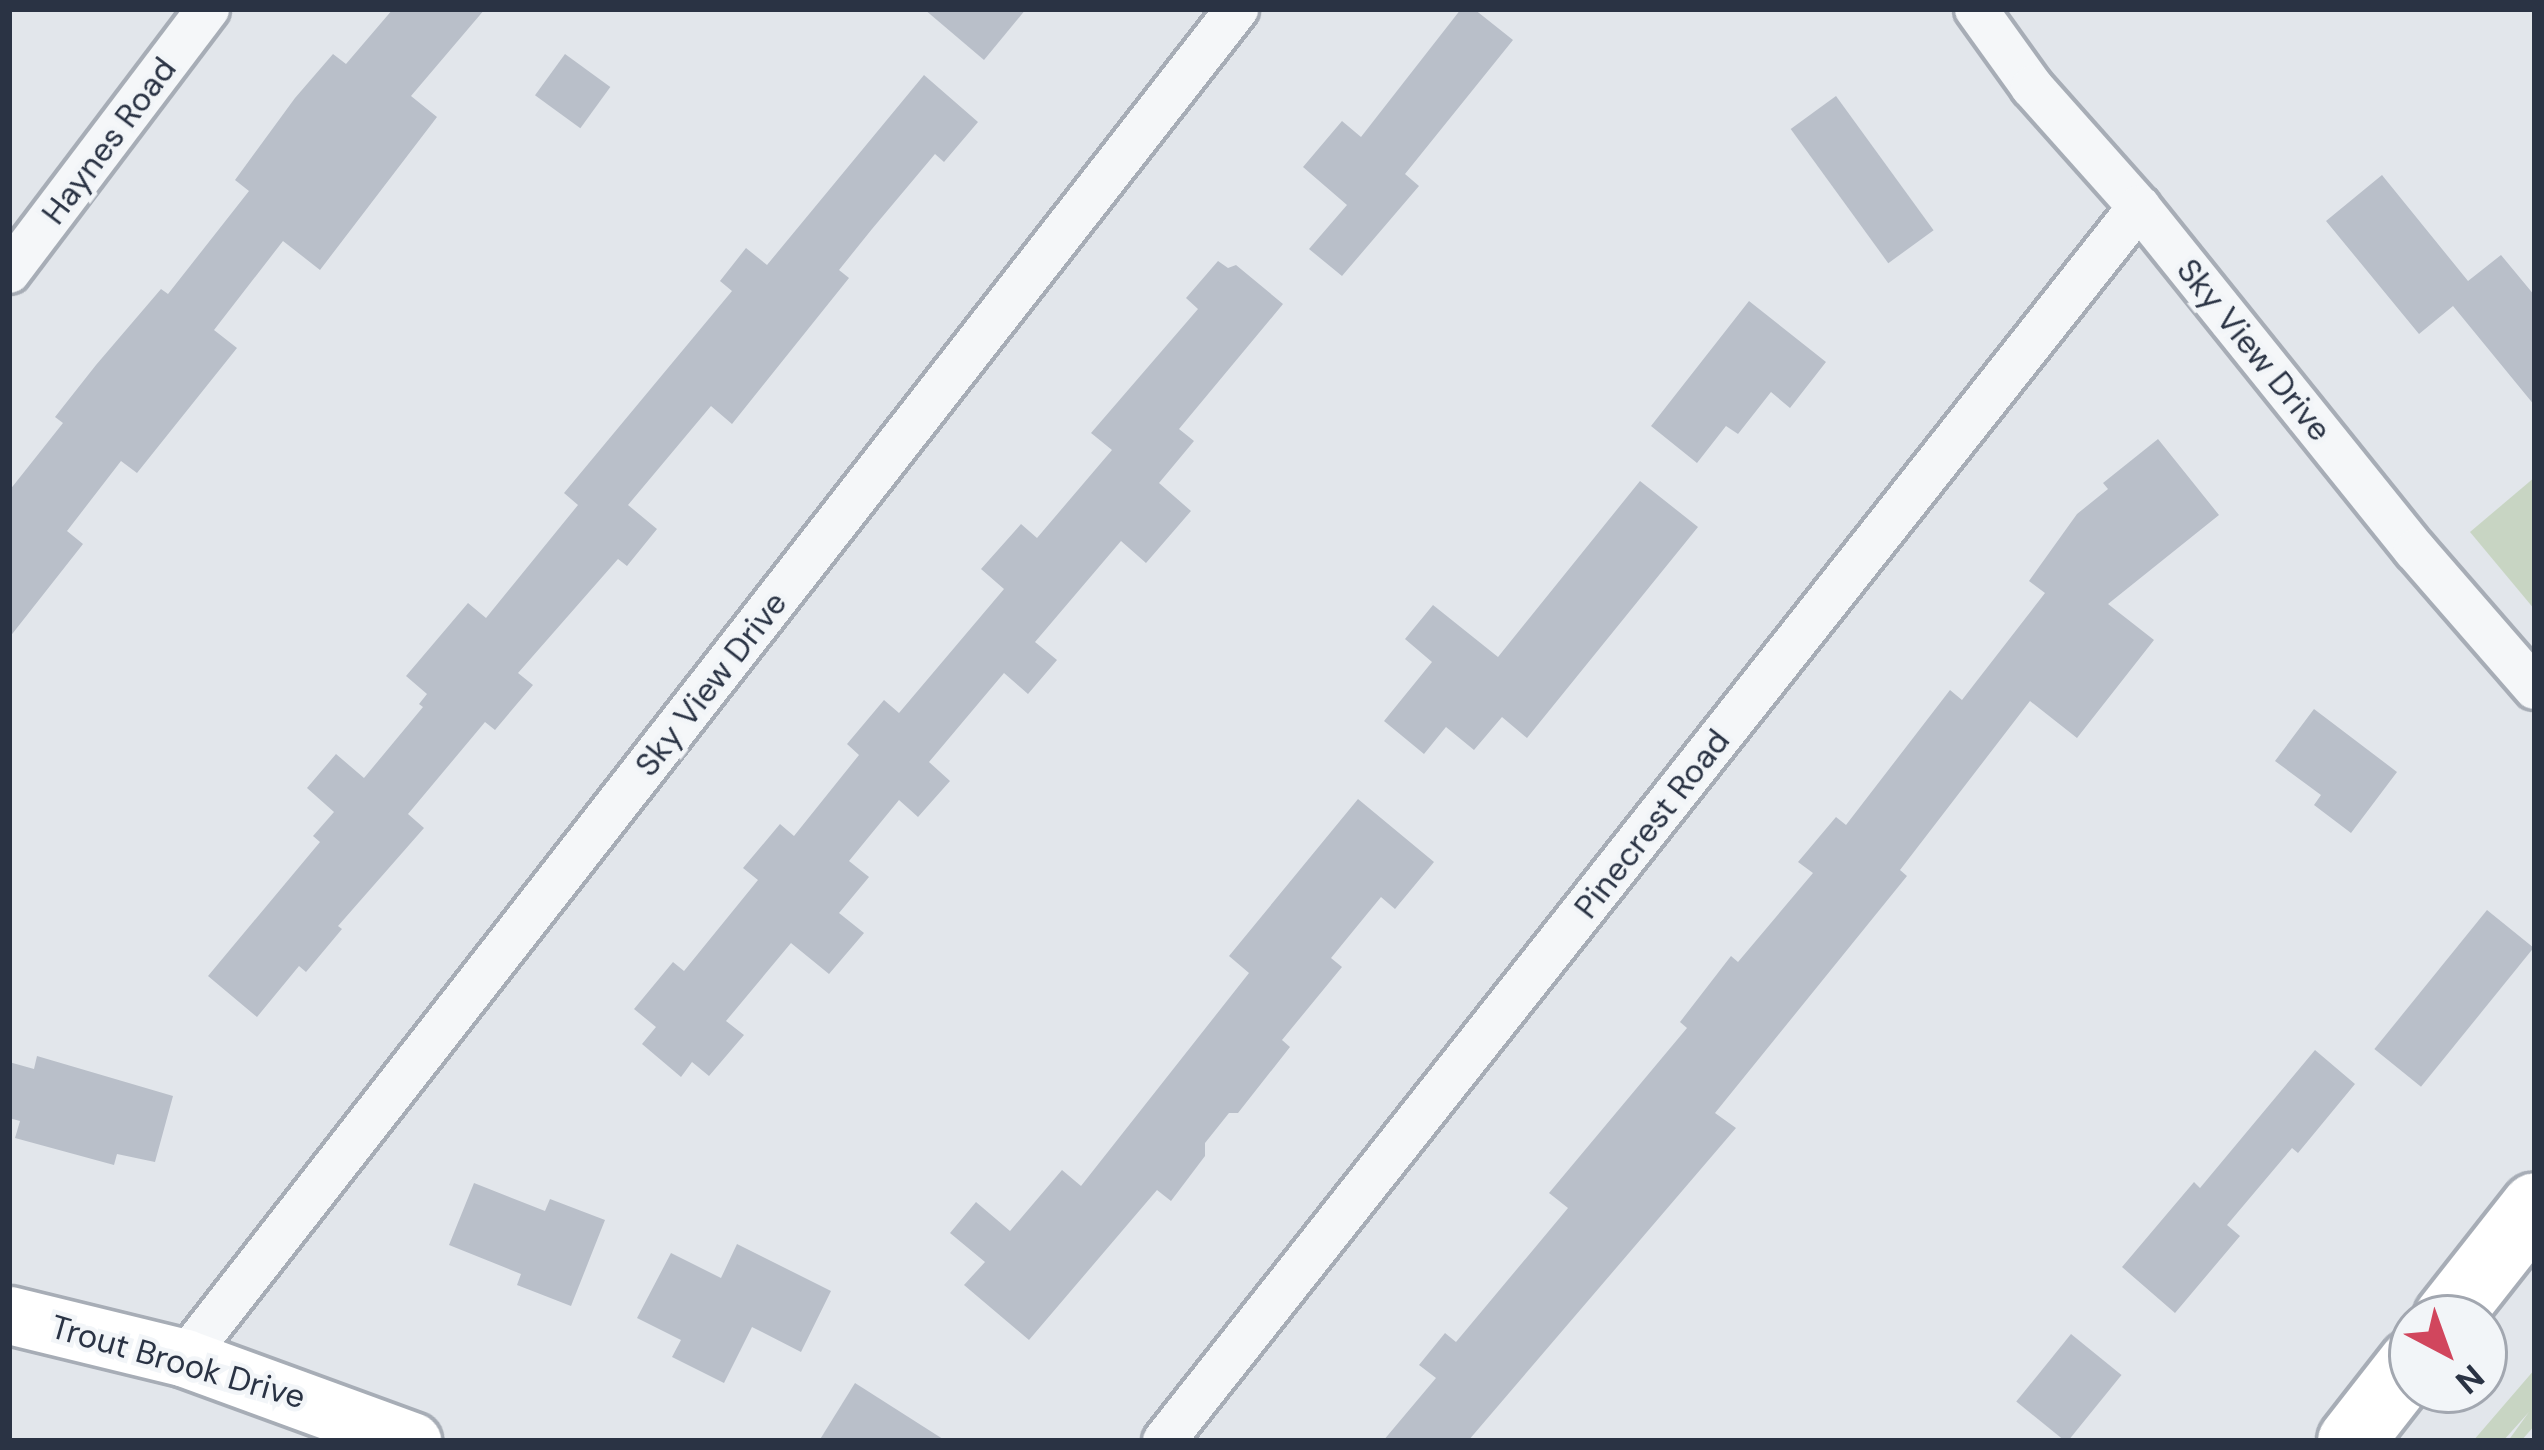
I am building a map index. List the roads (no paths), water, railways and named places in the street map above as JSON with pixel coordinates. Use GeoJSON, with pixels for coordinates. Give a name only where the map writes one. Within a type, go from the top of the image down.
{"type":"FeatureCollection","features":[{"type":"Feature","properties":{"kind":"highway"},"geometry":{"type":"LineString","coordinates":[[2466,1294],[2535,1206]]}},
{"type":"Feature","properties":{"kind":"highway"},"geometry":{"type":"LineString","coordinates":[[2351,1441],[2388,1394]]}},
{"type":"Feature","properties":{"kind":"main road","name":"Trout Brook Drive"},"geometry":{"type":"LineString","coordinates":[[9,1315],[185,1358],[412,1441]]}},
{"type":"Feature","properties":{"kind":"street","name":"Haynes Road"},"geometry":{"type":"LineString","coordinates":[[9,272],[208,9]]}},
{"type":"Feature","properties":{"kind":"street","name":"Sky View Drive"},"geometry":{"type":"LineString","coordinates":[[185,1358],[1237,9]]}},
{"type":"Feature","properties":{"kind":"street","name":"Sky View Drive"},"geometry":{"type":"LineString","coordinates":[[1976,9],[2032,87],[2139,207],[2415,550],[2535,688]]}},
{"type":"Feature","properties":{"kind":"street","name":"Pinecrest Road"},"geometry":{"type":"LineString","coordinates":[[1164,1441],[2139,207]]}}]}
